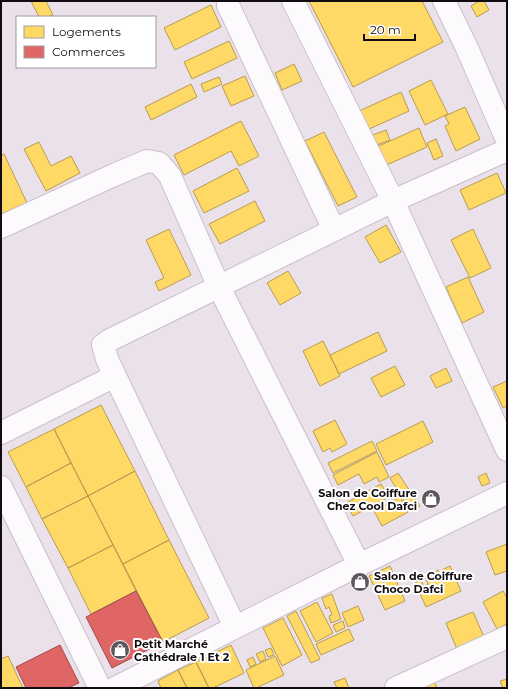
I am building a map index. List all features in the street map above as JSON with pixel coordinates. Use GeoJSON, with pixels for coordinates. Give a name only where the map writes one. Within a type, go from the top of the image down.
{"type":"FeatureCollection","features":[{"type":"Feature","properties":{"kind":"street"},"geometry":{"type":"LineString","coordinates":[[293,1],[393,201],[507,450]]}},
{"type":"Feature","properties":{"kind":"street"},"geometry":{"type":"LineString","coordinates":[[444,1],[466,46],[507,140]]}},
{"type":"Feature","properties":{"kind":"street"},"geometry":{"type":"LineString","coordinates":[[228,5],[334,230]]}},
{"type":"Feature","properties":{"kind":"street"},"geometry":{"type":"LineString","coordinates":[[235,627],[107,359],[103,345],[110,340],[393,201],[507,150]]}},
{"type":"Feature","properties":{"kind":"street"},"geometry":{"type":"LineString","coordinates":[[1,227],[147,161],[159,163],[170,176],[219,287],[359,565]]}},
{"type":"Feature","properties":{"kind":"street"},"geometry":{"type":"LineString","coordinates":[[1,432],[115,376]]}},
{"type":"Feature","properties":{"kind":"street"},"geometry":{"type":"LineString","coordinates":[[1,487],[100,688]]}},
{"type":"Feature","properties":{"kind":"street"},"geometry":{"type":"LineString","coordinates":[[115,688],[359,565],[507,493]]}},
{"type":"Feature","properties":{"kind":"street"},"geometry":{"type":"LineString","coordinates":[[396,688],[507,637]]}},
{"type":"Feature","properties":{"kind":"building: Logements"},"geometry":{"type":"Polygon","coordinates":[[[31,1],[46,1],[53,15],[38,16],[31,1]]]}},
{"type":"Feature","properties":{"kind":"building: Logements"},"geometry":{"type":"Polygon","coordinates":[[[309,1],[422,1],[443,42],[353,87],[309,1]]]}},
{"type":"Feature","properties":{"kind":"building: Logements"},"geometry":{"type":"Polygon","coordinates":[[[479,1],[484,1],[489,10],[477,17],[471,6],[479,1]]]}},
{"type":"Feature","properties":{"kind":"building: Logements"},"geometry":{"type":"Polygon","coordinates":[[[211,5],[221,27],[175,50],[164,28],[211,5]]]}},
{"type":"Feature","properties":{"kind":"building: Logements"},"geometry":{"type":"Polygon","coordinates":[[[229,41],[237,58],[192,79],[184,62],[229,41]]]}},
{"type":"Feature","properties":{"kind":"building: Logements"},"geometry":{"type":"Polygon","coordinates":[[[294,64],[302,81],[282,90],[275,73],[294,64]]]}},
{"type":"Feature","properties":{"kind":"building: Logements"},"geometry":{"type":"Polygon","coordinates":[[[245,76],[254,96],[231,106],[222,86],[245,76]]]}},
{"type":"Feature","properties":{"kind":"building: Logements"},"geometry":{"type":"Polygon","coordinates":[[[219,77],[222,84],[204,92],[201,84],[219,77]]]}},
{"type":"Feature","properties":{"kind":"building: Logements"},"geometry":{"type":"Polygon","coordinates":[[[431,80],[448,114],[425,125],[409,91],[431,80]]]}},
{"type":"Feature","properties":{"kind":"building: Logements"},"geometry":{"type":"Polygon","coordinates":[[[191,84],[197,97],[151,120],[145,107],[191,84]]]}},
{"type":"Feature","properties":{"kind":"building: Logements"},"geometry":{"type":"Polygon","coordinates":[[[401,92],[409,111],[367,130],[359,111],[401,92]]]}},
{"type":"Feature","properties":{"kind":"building: Logements"},"geometry":{"type":"Polygon","coordinates":[[[465,107],[480,139],[456,151],[445,126],[449,124],[445,116],[465,107]]]}},
{"type":"Feature","properties":{"kind":"building: Logements"},"geometry":{"type":"Polygon","coordinates":[[[241,121],[259,156],[239,166],[231,151],[184,175],[174,155],[241,121]]]}},
{"type":"Feature","properties":{"kind":"building: Logements"},"geometry":{"type":"Polygon","coordinates":[[[419,128],[427,147],[382,167],[374,148],[419,128]]]}},
{"type":"Feature","properties":{"kind":"building: Logements"},"geometry":{"type":"Polygon","coordinates":[[[386,130],[390,140],[374,146],[370,136],[386,130]]]}},
{"type":"Feature","properties":{"kind":"building: Logements"},"geometry":{"type":"Polygon","coordinates":[[[324,132],[357,197],[338,206],[305,141],[324,132]]]}},
{"type":"Feature","properties":{"kind":"building: Logements"},"geometry":{"type":"Polygon","coordinates":[[[436,139],[443,156],[434,160],[427,143],[436,139]]]}},
{"type":"Feature","properties":{"kind":"building: Logements"},"geometry":{"type":"Polygon","coordinates":[[[39,142],[51,166],[71,156],[80,173],[46,191],[24,149],[39,142]]]}},
{"type":"Feature","properties":{"kind":"building: Logements"},"geometry":{"type":"Polygon","coordinates":[[[4,154],[27,203],[1,214],[1,156],[4,154]]]}},
{"type":"Feature","properties":{"kind":"building: Logements"},"geometry":{"type":"Polygon","coordinates":[[[237,168],[249,191],[204,213],[193,191],[237,168]]]}},
{"type":"Feature","properties":{"kind":"building: Logements"},"geometry":{"type":"Polygon","coordinates":[[[497,173],[506,193],[469,210],[460,190],[497,173]]]}},
{"type":"Feature","properties":{"kind":"building: Logements"},"geometry":{"type":"Polygon","coordinates":[[[255,201],[265,221],[220,244],[209,224],[255,201]]]}},
{"type":"Feature","properties":{"kind":"building: Logements"},"geometry":{"type":"Polygon","coordinates":[[[386,225],[401,252],[380,263],[365,237],[386,225]]]}},
{"type":"Feature","properties":{"kind":"building: Logements"},"geometry":{"type":"Polygon","coordinates":[[[169,229],[191,275],[159,291],[155,282],[164,278],[146,240],[169,229]]]}},
{"type":"Feature","properties":{"kind":"building: Logements"},"geometry":{"type":"Polygon","coordinates":[[[473,229],[491,268],[470,278],[451,240],[473,229]]]}},
{"type":"Feature","properties":{"kind":"building: Logements"},"geometry":{"type":"Polygon","coordinates":[[[288,271],[301,293],[280,305],[267,283],[288,271]]]}},
{"type":"Feature","properties":{"kind":"building: Logements"},"geometry":{"type":"Polygon","coordinates":[[[468,277],[484,312],[462,323],[446,287],[468,277]]]}},
{"type":"Feature","properties":{"kind":"building: Logements"},"geometry":{"type":"Polygon","coordinates":[[[378,332],[387,351],[339,374],[330,355],[378,332]]]}},
{"type":"Feature","properties":{"kind":"building: Logements"},"geometry":{"type":"Polygon","coordinates":[[[323,341],[340,376],[320,386],[303,351],[323,341]]]}},
{"type":"Feature","properties":{"kind":"building: Logements"},"geometry":{"type":"Polygon","coordinates":[[[395,366],[405,385],[381,397],[371,378],[395,366]]]}},
{"type":"Feature","properties":{"kind":"building: Logements"},"geometry":{"type":"Polygon","coordinates":[[[446,368],[452,381],[436,388],[430,376],[446,368]]]}},
{"type":"Feature","properties":{"kind":"building: Logements"},"geometry":{"type":"Polygon","coordinates":[[[507,381],[507,406],[503,408],[493,387],[507,381]]]}},
{"type":"Feature","properties":{"kind":"building: Logements"},"geometry":{"type":"Polygon","coordinates":[[[101,405],[135,471],[88,496],[54,429],[101,405]]]}},
{"type":"Feature","properties":{"kind":"building: Logements"},"geometry":{"type":"Polygon","coordinates":[[[335,420],[347,444],[332,452],[330,448],[323,452],[313,431],[335,420]]]}},
{"type":"Feature","properties":{"kind":"building: Logements"},"geometry":{"type":"Polygon","coordinates":[[[423,421],[433,442],[386,465],[376,444],[423,421]]]}},
{"type":"Feature","properties":{"kind":"building: Logements"},"geometry":{"type":"Polygon","coordinates":[[[54,429],[71,463],[26,487],[8,452],[54,429]]]}},
{"type":"Feature","properties":{"kind":"building: Logements"},"geometry":{"type":"Polygon","coordinates":[[[372,441],[377,451],[333,473],[328,463],[372,441]]]}},
{"type":"Feature","properties":{"kind":"building: Logements"},"geometry":{"type":"Polygon","coordinates":[[[377,452],[389,477],[379,482],[377,477],[364,484],[359,474],[338,485],[333,475],[377,452]]]}},
{"type":"Feature","properties":{"kind":"building: Logements"},"geometry":{"type":"Polygon","coordinates":[[[71,463],[88,496],[42,519],[26,487],[71,463]]]}},
{"type":"Feature","properties":{"kind":"building: Logements"},"geometry":{"type":"Polygon","coordinates":[[[135,471],[169,540],[123,564],[88,496],[135,471]]]}},
{"type":"Feature","properties":{"kind":"building: Logements"},"geometry":{"type":"Polygon","coordinates":[[[398,473],[420,506],[411,512],[390,478],[398,473]]]}},
{"type":"Feature","properties":{"kind":"building: Logements"},"geometry":{"type":"Polygon","coordinates":[[[486,473],[490,483],[482,486],[478,477],[486,473]]]}},
{"type":"Feature","properties":{"kind":"building: Logements"},"geometry":{"type":"Polygon","coordinates":[[[381,484],[389,497],[353,516],[346,503],[381,484]]]}},
{"type":"Feature","properties":{"kind":"building: Logements"},"geometry":{"type":"Polygon","coordinates":[[[88,496],[113,545],[68,568],[42,519],[88,496]]]}},
{"type":"Feature","properties":{"kind":"building: Logements"},"geometry":{"type":"Polygon","coordinates":[[[400,497],[408,512],[382,526],[374,511],[400,497]]]}},
{"type":"Feature","properties":{"kind":"building: Logements"},"geometry":{"type":"Polygon","coordinates":[[[169,540],[209,618],[163,642],[123,564],[169,540]]]}},
{"type":"Feature","properties":{"kind":"building: Logements"},"geometry":{"type":"Polygon","coordinates":[[[507,544],[507,571],[495,575],[486,552],[507,544]]]}},
{"type":"Feature","properties":{"kind":"building: Logements"},"geometry":{"type":"Polygon","coordinates":[[[113,545],[136,591],[91,614],[68,568],[113,545]]]}},
{"type":"Feature","properties":{"kind":"building: Logements"},"geometry":{"type":"Polygon","coordinates":[[[390,566],[405,601],[385,610],[369,576],[390,566]]]}},
{"type":"Feature","properties":{"kind":"building: Logements"},"geometry":{"type":"Polygon","coordinates":[[[450,566],[461,591],[426,607],[415,583],[421,580],[424,587],[428,584],[425,577],[438,570],[442,579],[445,577],[442,570],[450,566]]]}},
{"type":"Feature","properties":{"kind":"building: Logements"},"geometry":{"type":"Polygon","coordinates":[[[503,591],[507,598],[507,624],[497,629],[483,602],[503,591]]]}},
{"type":"Feature","properties":{"kind":"building: Logements"},"geometry":{"type":"Polygon","coordinates":[[[332,594],[341,619],[331,623],[329,616],[332,615],[329,607],[326,609],[322,598],[332,594]]]}},
{"type":"Feature","properties":{"kind":"building: Logements"},"geometry":{"type":"Polygon","coordinates":[[[317,602],[333,633],[316,642],[300,611],[317,602]]]}},
{"type":"Feature","properties":{"kind":"building: Logements"},"geometry":{"type":"Polygon","coordinates":[[[358,606],[364,620],[348,627],[342,613],[358,606]]]}},
{"type":"Feature","properties":{"kind":"building: Logements"},"geometry":{"type":"Polygon","coordinates":[[[296,611],[320,659],[311,663],[287,616],[296,611]]]}},
{"type":"Feature","properties":{"kind":"building: Logements"},"geometry":{"type":"Polygon","coordinates":[[[473,612],[484,637],[457,649],[446,623],[473,612]]]}},
{"type":"Feature","properties":{"kind":"building: Logements"},"geometry":{"type":"Polygon","coordinates":[[[283,618],[302,655],[282,666],[263,628],[283,618]]]}},
{"type":"Feature","properties":{"kind":"building: Logements"},"geometry":{"type":"Polygon","coordinates":[[[343,621],[345,628],[336,632],[333,625],[343,621]]]}},
{"type":"Feature","properties":{"kind":"building: Logements"},"geometry":{"type":"Polygon","coordinates":[[[349,629],[354,640],[321,655],[316,644],[349,629]]]}},
{"type":"Feature","properties":{"kind":"building: Logements"},"geometry":{"type":"Polygon","coordinates":[[[231,645],[244,673],[213,688],[209,688],[196,662],[231,645]]]}},
{"type":"Feature","properties":{"kind":"building: Logements"},"geometry":{"type":"Polygon","coordinates":[[[271,648],[274,655],[268,657],[265,650],[271,648]]]}},
{"type":"Feature","properties":{"kind":"building: Logements"},"geometry":{"type":"Polygon","coordinates":[[[263,651],[266,659],[260,662],[256,654],[263,651]]]}},
{"type":"Feature","properties":{"kind":"building: Logements"},"geometry":{"type":"Polygon","coordinates":[[[8,656],[23,688],[1,688],[1,659],[8,656]]]}},
{"type":"Feature","properties":{"kind":"building: Logements"},"geometry":{"type":"Polygon","coordinates":[[[275,656],[284,675],[254,688],[246,670],[275,656]]]}},
{"type":"Feature","properties":{"kind":"building: Logements"},"geometry":{"type":"Polygon","coordinates":[[[253,657],[256,664],[250,667],[247,660],[253,657]]]}},
{"type":"Feature","properties":{"kind":"building: Logements"},"geometry":{"type":"Polygon","coordinates":[[[196,662],[209,688],[187,688],[178,670],[196,662]]]}},
{"type":"Feature","properties":{"kind":"building: Logements"},"geometry":{"type":"Polygon","coordinates":[[[178,670],[187,688],[161,688],[158,681],[178,670]]]}},
{"type":"Feature","properties":{"kind":"building: Logements"},"geometry":{"type":"Polygon","coordinates":[[[432,677],[437,688],[422,688],[432,677]]]}},
{"type":"Feature","properties":{"kind":"building: Logements"},"geometry":{"type":"Polygon","coordinates":[[[345,678],[349,688],[337,688],[334,682],[345,678]]]}},
{"type":"Feature","properties":{"kind":"building: Logements"},"geometry":{"type":"Polygon","coordinates":[[[507,679],[507,688],[503,688],[500,681],[507,679]]]}},
{"type":"Feature","properties":{"kind":"building: Commerces"},"geometry":{"type":"Polygon","coordinates":[[[136,591],[163,642],[112,668],[86,617],[136,591]]]}},
{"type":"Feature","properties":{"kind":"building: Commerces"},"geometry":{"type":"Polygon","coordinates":[[[60,645],[79,683],[68,688],[26,688],[16,667],[60,645]]]}},
{"type":"Feature","properties":{"kind":"place","name":"Salon de Coiffure Chez Cool Dafci"},"geometry":{"type":"Point","coordinates":[431,499]}},
{"type":"Feature","properties":{"kind":"place","name":"Salon de Coiffure Choco Dafci"},"geometry":{"type":"Point","coordinates":[360,582]}},
{"type":"Feature","properties":{"kind":"place","name":"Petit Marché Cathédrale 1 Et 2"},"geometry":{"type":"Point","coordinates":[120,650]}}]}
